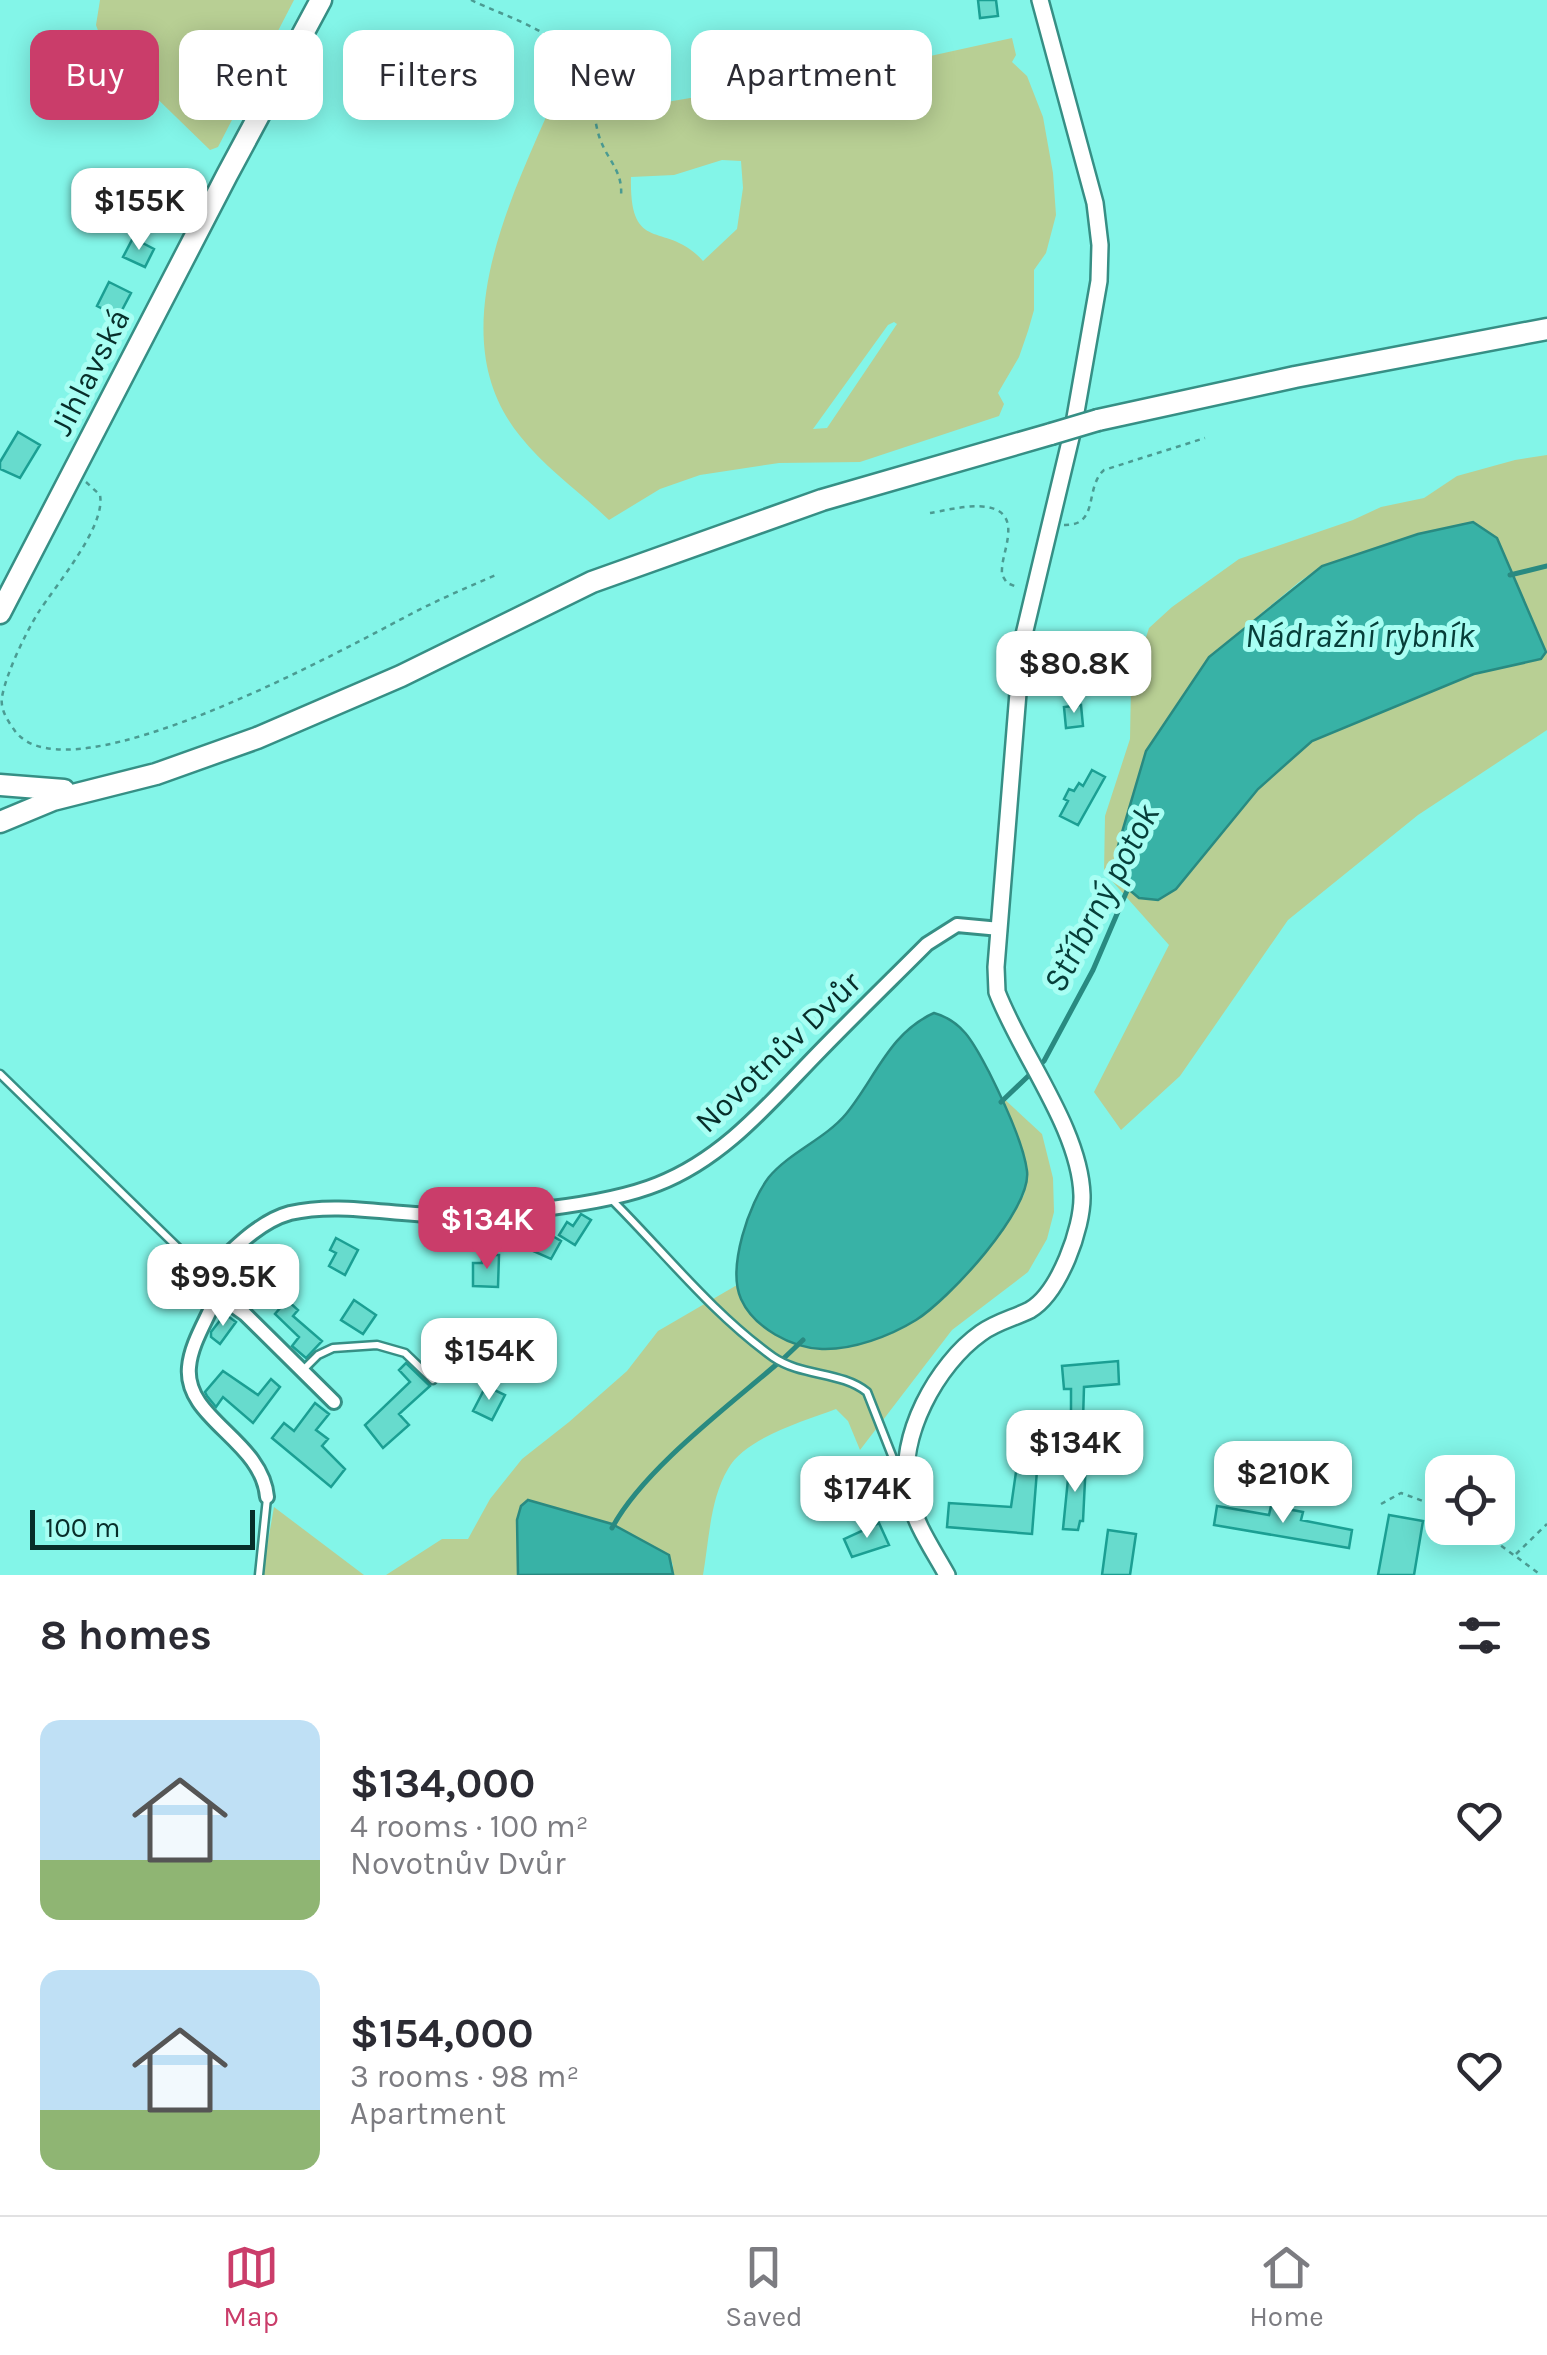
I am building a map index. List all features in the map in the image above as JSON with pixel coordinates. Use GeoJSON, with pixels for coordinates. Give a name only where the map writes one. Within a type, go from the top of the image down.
{"type":"FeatureCollection","features":[{"type":"Feature","properties":{"kind":"main road","name":"Jihlavská"},"geometry":{"type":"LineString","coordinates":[[0,613],[321,0]]}},
{"type":"Feature","properties":{"kind":"main road"},"geometry":{"type":"LineString","coordinates":[[0,822],[54,800],[156,774],[257,738],[401,676],[592,582],[822,500],[1098,420],[1295,377],[1547,330]]}},
{"type":"Feature","properties":{"kind":"main road"},"geometry":{"type":"LineString","coordinates":[[0,785],[44,790],[96,788]]}},
{"type":"Feature","properties":{"kind":"street"},"geometry":{"type":"LineString","coordinates":[[947,1575],[916,1520],[908,1490],[906,1472],[914,1435],[938,1377],[965,1346],[986,1330],[1033,1308],[1048,1294],[1068,1255],[1082,1200],[1074,1149],[997,992],[1022,643],[1096,315],[1100,246],[1095,203],[1040,0]]}},
{"type":"Feature","properties":{"kind":"street","name":"Novotnův Dvůr"},"geometry":{"type":"LineString","coordinates":[[206,1276],[249,1236],[289,1214],[324,1209],[436,1216],[484,1213],[608,1197],[654,1186],[686,1172],[735,1138],[914,957],[944,932],[966,925],[1000,929]]}},
{"type":"Feature","properties":{"kind":"street"},"geometry":{"type":"LineString","coordinates":[[206,1276],[217,1294],[245,1314],[334,1402]]}},
{"type":"Feature","properties":{"kind":"street"},"geometry":{"type":"LineString","coordinates":[[217,1294],[192,1356],[190,1390],[254,1461],[262,1474],[267,1497]]}},
{"type":"Feature","properties":{"kind":"lane"},"geometry":{"type":"LineString","coordinates":[[0,1074],[206,1276]]}},
{"type":"Feature","properties":{"kind":"lane"},"geometry":{"type":"LineString","coordinates":[[608,1197],[682,1277],[773,1357],[791,1368],[846,1381],[867,1392],[896,1473],[908,1490]]}},
{"type":"Feature","properties":{"kind":"lane"},"geometry":{"type":"LineString","coordinates":[[302,1371],[318,1355],[333,1348],[377,1345],[404,1352],[433,1380]]}},
{"type":"Feature","properties":{"kind":"lane"},"geometry":{"type":"LineString","coordinates":[[259,1575],[267,1497]]}},
{"type":"Feature","properties":{"kind":"path"},"geometry":{"type":"LineString","coordinates":[[470,0],[547,36],[578,62],[589,85],[593,118],[603,146],[622,177],[622,196]]}},
{"type":"Feature","properties":{"kind":"path"},"geometry":{"type":"LineString","coordinates":[[1048,524],[1072,526],[1085,518],[1093,483],[1104,470],[1205,438]]}},
{"type":"Feature","properties":{"kind":"path"},"geometry":{"type":"LineString","coordinates":[[71,474],[96,488],[101,507],[70,568],[28,630],[2,696],[6,718],[18,736],[36,747],[78,748],[170,727],[320,662],[416,611],[496,575]]}},
{"type":"Feature","properties":{"kind":"path"},"geometry":{"type":"LineString","coordinates":[[930,513],[983,506],[998,511],[1009,532],[1002,574],[1011,585],[1032,589]]}},
{"type":"Feature","properties":{"kind":"path"},"geometry":{"type":"LineString","coordinates":[[1381,1504],[1401,1493],[1425,1502]]}},
{"type":"Feature","properties":{"kind":"path"},"geometry":{"type":"LineString","coordinates":[[1516,1554],[1547,1524]]}},
{"type":"Feature","properties":{"kind":"path"},"geometry":{"type":"LineString","coordinates":[[1503,1545],[1540,1575]]}},
{"type":"Feature","properties":{"kind":"shaded area"},"geometry":{"type":"Polygon","coordinates":[[[100,0],[294,0],[278,30],[179,30],[179,120],[159,100],[159,30],[98,30],[100,0]]]}},
{"type":"Feature","properties":{"kind":"shaded area"},"geometry":{"type":"Polygon","coordinates":[[[1012,38],[1016,55],[1012,62],[1027,76],[1043,117],[1056,215],[1046,253],[1034,270],[1034,310],[1028,331],[1019,357],[998,393],[1004,404],[999,416],[860,462],[779,463],[700,475],[660,489],[609,520],[530,448],[495,394],[484,349],[485,301],[494,252],[529,156],[545,120],[671,120],[671,101],[691,98],[691,120],[932,120],[932,56],[1012,38]],[[722,160],[674,175],[631,177],[636,218],[643,228],[676,241],[703,261],[737,229],[743,188],[741,161],[722,160]],[[897,324],[888,325],[813,429],[827,428],[897,324]]]}},
{"type":"Feature","properties":{"kind":"shaded area"},"geometry":{"type":"Polygon","coordinates":[[[179,120],[232,120],[218,147],[210,150],[179,120]]]}},
{"type":"Feature","properties":{"kind":"shaded area"},"geometry":{"type":"Polygon","coordinates":[[[1547,455],[1547,730],[1418,815],[1288,920],[1180,1076],[1121,1130],[1094,1092],[1169,945],[1104,872],[1105,816],[1130,739],[1131,684],[1149,628],[1239,559],[1381,507],[1424,498],[1457,476],[1547,455]],[[1473,522],[1418,534],[1322,566],[1209,657],[1146,751],[1176,889],[1258,789],[1312,741],[1474,674],[1541,659],[1473,522]]]}},
{"type":"Feature","properties":{"kind":"shaded area"},"geometry":{"type":"Polygon","coordinates":[[[1002,1097],[1042,1134],[1053,1178],[1054,1212],[1047,1239],[1028,1272],[952,1330],[860,1450],[848,1421],[836,1409],[776,1432],[736,1458],[717,1493],[703,1575],[672,1575],[669,1555],[612,1524],[528,1501],[517,1520],[518,1575],[386,1575],[442,1539],[468,1539],[490,1499],[522,1459],[627,1371],[658,1331],[737,1285],[752,1313],[775,1334],[971,1270],[1024,1195],[1027,1172],[1002,1097]]]}},
{"type":"Feature","properties":{"kind":"shaded area"},"geometry":{"type":"Polygon","coordinates":[[[274,1507],[364,1575],[262,1575],[274,1507]]]}},
{"type":"Feature","properties":{"kind":"water","name":"Nádražní rybník"},"geometry":{"type":"Polygon","coordinates":[[[1473,522],[1497,538],[1546,652],[1541,659],[1474,674],[1312,741],[1258,789],[1176,889],[1158,900],[1139,898],[1127,888],[1117,871],[1118,846],[1146,751],[1209,657],[1322,566],[1418,534],[1473,522]]]}},
{"type":"Feature","properties":{"kind":"water"},"geometry":{"type":"Polygon","coordinates":[[[934,1013],[953,1022],[968,1036],[1011,1121],[1027,1171],[1016,1208],[967,1274],[916,1320],[883,1336],[846,1347],[810,1348],[775,1335],[747,1309],[737,1286],[742,1236],[761,1188],[777,1168],[846,1114],[905,1032],[934,1013]]]}},
{"type":"Feature","properties":{"kind":"water"},"geometry":{"type":"Polygon","coordinates":[[[528,1500],[612,1524],[669,1555],[673,1574],[518,1575],[517,1520],[521,1506],[528,1500]]]}},
{"type":"Feature","properties":{"kind":"building"},"geometry":{"type":"Polygon","coordinates":[[[978,0],[996,0],[998,16],[980,18],[978,0]]]}},
{"type":"Feature","properties":{"kind":"building"},"geometry":{"type":"Polygon","coordinates":[[[133,238],[154,249],[145,267],[123,257],[133,238]]]}},
{"type":"Feature","properties":{"kind":"building"},"geometry":{"type":"Polygon","coordinates":[[[109,282],[131,293],[121,312],[118,310],[115,315],[97,306],[109,282]]]}},
{"type":"Feature","properties":{"kind":"building"},"geometry":{"type":"Polygon","coordinates":[[[18,432],[40,445],[20,478],[0,469],[0,462],[18,432]]]}},
{"type":"Feature","properties":{"kind":"building"},"geometry":{"type":"Polygon","coordinates":[[[1048,666],[1075,675],[1068,695],[1041,685],[1048,666]]]}},
{"type":"Feature","properties":{"kind":"building"},"geometry":{"type":"Polygon","coordinates":[[[1081,705],[1083,726],[1066,728],[1064,707],[1081,705]]]}},
{"type":"Feature","properties":{"kind":"building"},"geometry":{"type":"Polygon","coordinates":[[[1092,770],[1105,777],[1078,825],[1060,816],[1068,801],[1064,799],[1069,789],[1074,791],[1079,783],[1083,786],[1092,770]]]}},
{"type":"Feature","properties":{"kind":"building"},"geometry":{"type":"Polygon","coordinates":[[[581,1214],[591,1220],[575,1245],[559,1235],[567,1222],[573,1226],[581,1214]]]}},
{"type":"Feature","properties":{"kind":"building"},"geometry":{"type":"Polygon","coordinates":[[[544,1231],[561,1241],[551,1259],[533,1251],[544,1231]]]}},
{"type":"Feature","properties":{"kind":"building"},"geometry":{"type":"Polygon","coordinates":[[[336,1238],[358,1250],[345,1275],[329,1266],[336,1253],[330,1250],[336,1238]]]}},
{"type":"Feature","properties":{"kind":"building"},"geometry":{"type":"Polygon","coordinates":[[[482,1255],[499,1255],[498,1287],[473,1286],[473,1263],[482,1263],[482,1255]]]}},
{"type":"Feature","properties":{"kind":"building"},"geometry":{"type":"Polygon","coordinates":[[[272,1257],[284,1267],[284,1272],[262,1295],[250,1286],[272,1257]]]}},
{"type":"Feature","properties":{"kind":"building"},"geometry":{"type":"Polygon","coordinates":[[[287,1300],[298,1310],[293,1316],[322,1341],[306,1358],[292,1346],[299,1337],[275,1314],[287,1300]]]}},
{"type":"Feature","properties":{"kind":"building"},"geometry":{"type":"Polygon","coordinates":[[[354,1300],[376,1315],[363,1334],[341,1320],[354,1300]]]}},
{"type":"Feature","properties":{"kind":"building"},"geometry":{"type":"Polygon","coordinates":[[[225,1314],[236,1322],[220,1344],[211,1332],[225,1314]]]}},
{"type":"Feature","properties":{"kind":"building"},"geometry":{"type":"Polygon","coordinates":[[[1118,1361],[1119,1384],[1084,1387],[1083,1420],[1071,1419],[1071,1389],[1064,1389],[1062,1366],[1118,1361]]]}},
{"type":"Feature","properties":{"kind":"building"},"geometry":{"type":"Polygon","coordinates":[[[406,1363],[430,1386],[399,1414],[409,1425],[383,1448],[365,1425],[410,1382],[399,1370],[406,1363]]]}},
{"type":"Feature","properties":{"kind":"building"},"geometry":{"type":"Polygon","coordinates":[[[223,1371],[258,1395],[271,1379],[280,1387],[253,1423],[223,1397],[216,1407],[207,1396],[205,1392],[223,1371]]]}},
{"type":"Feature","properties":{"kind":"building"},"geometry":{"type":"Polygon","coordinates":[[[486,1386],[505,1395],[492,1420],[473,1411],[486,1386]]]}},
{"type":"Feature","properties":{"kind":"building"},"geometry":{"type":"Polygon","coordinates":[[[315,1403],[329,1414],[316,1430],[328,1439],[322,1446],[345,1469],[331,1487],[272,1438],[284,1423],[294,1431],[315,1403]]]}},
{"type":"Feature","properties":{"kind":"building"},"geometry":{"type":"Polygon","coordinates":[[[1022,1430],[1040,1432],[1032,1534],[947,1527],[949,1503],[1011,1507],[1022,1430]]]}},
{"type":"Feature","properties":{"kind":"building"},"geometry":{"type":"Polygon","coordinates":[[[1070,1459],[1086,1460],[1083,1521],[1078,1530],[1063,1529],[1070,1459]]]}},
{"type":"Feature","properties":{"kind":"building"},"geometry":{"type":"Polygon","coordinates":[[[1217,1506],[1269,1515],[1271,1506],[1303,1512],[1301,1520],[1352,1530],[1349,1548],[1214,1525],[1217,1506]]]}},
{"type":"Feature","properties":{"kind":"building"},"geometry":{"type":"Polygon","coordinates":[[[1389,1515],[1423,1521],[1414,1575],[1378,1575],[1389,1515]]]}},
{"type":"Feature","properties":{"kind":"building"},"geometry":{"type":"Polygon","coordinates":[[[879,1523],[889,1545],[852,1557],[844,1539],[879,1523]]]}},
{"type":"Feature","properties":{"kind":"building"},"geometry":{"type":"Polygon","coordinates":[[[1108,1530],[1136,1534],[1130,1575],[1102,1575],[1108,1530]]]}},
{"type":"Feature","properties":{"kind":"waterway","name":"Stříbrný potok"},"geometry":{"type":"LineString","coordinates":[[1510,575],[1547,566]]}},
{"type":"Feature","properties":{"kind":"waterway","name":"Stříbrný potok"},"geometry":{"type":"LineString","coordinates":[[1001,1102],[1044,1061],[1093,970],[1129,886]]}},
{"type":"Feature","properties":{"kind":"waterway","name":"Stříbrný potok"},"geometry":{"type":"LineString","coordinates":[[783,1359],[803,1340]]}},
{"type":"Feature","properties":{"kind":"waterway","name":"Stříbrný potok"},"geometry":{"type":"LineString","coordinates":[[612,1528],[664,1462],[777,1364]]}}]}
